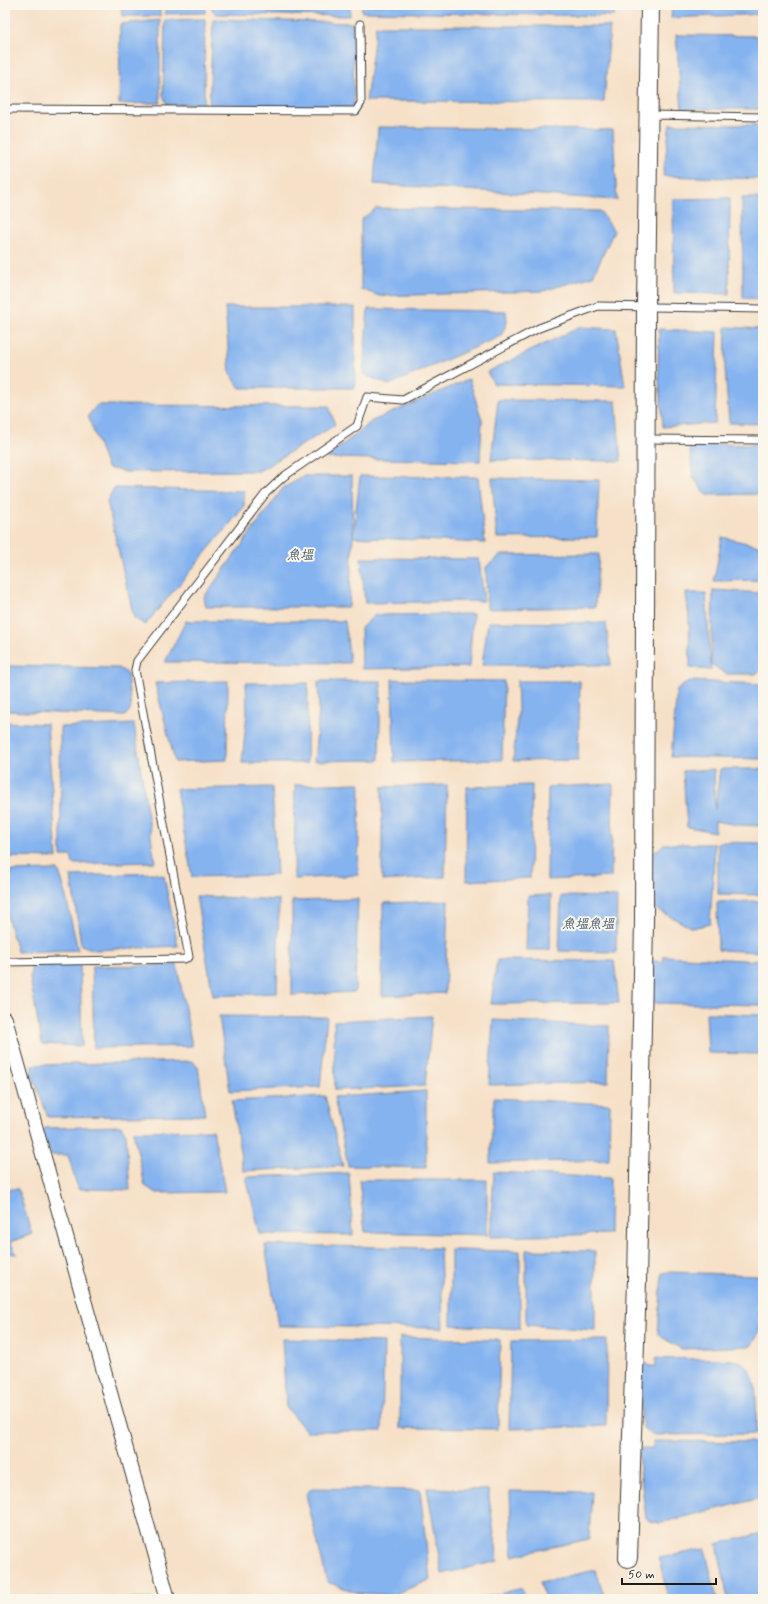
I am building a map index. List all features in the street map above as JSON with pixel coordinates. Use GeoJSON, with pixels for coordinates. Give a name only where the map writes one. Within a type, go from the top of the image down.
{"type":"FeatureCollection","features":[{"type":"Feature","properties":{"kind":"street"},"geometry":{"type":"LineString","coordinates":[[628,1558],[637,1281],[644,930],[645,439],[650,5]]}},
{"type":"Feature","properties":{"kind":"street"},"geometry":{"type":"LineString","coordinates":[[5,1019],[168,1599]]}},
{"type":"Feature","properties":{"kind":"lane"},"geometry":{"type":"LineString","coordinates":[[5,110],[356,111],[361,103],[360,24]]}},
{"type":"Feature","properties":{"kind":"lane"},"geometry":{"type":"LineString","coordinates":[[648,115],[763,117]]}},
{"type":"Feature","properties":{"kind":"lane"},"geometry":{"type":"LineString","coordinates":[[5,962],[184,959],[189,957],[135,670],[137,661],[266,493],[283,477],[357,426],[367,397],[403,400],[539,328],[598,306],[763,309]]}},
{"type":"Feature","properties":{"kind":"lane"},"geometry":{"type":"LineString","coordinates":[[645,439],[763,440]]}},
{"type":"Feature","properties":{"kind":"water"},"geometry":{"type":"Polygon","coordinates":[[[121,5],[160,5],[160,16],[122,16],[121,5]]]}},
{"type":"Feature","properties":{"kind":"water"},"geometry":{"type":"Polygon","coordinates":[[[165,5],[206,5],[205,13],[165,14],[165,5]]]}},
{"type":"Feature","properties":{"kind":"water"},"geometry":{"type":"Polygon","coordinates":[[[212,5],[350,5],[350,16],[216,14],[212,10],[212,5]]]}},
{"type":"Feature","properties":{"kind":"water"},"geometry":{"type":"Polygon","coordinates":[[[362,5],[615,5],[614,16],[362,12],[362,5]]]}},
{"type":"Feature","properties":{"kind":"water"},"geometry":{"type":"Polygon","coordinates":[[[672,5],[763,5],[763,14],[671,18],[672,5]]]}},
{"type":"Feature","properties":{"kind":"water"},"geometry":{"type":"Polygon","coordinates":[[[205,19],[204,103],[167,105],[163,95],[165,20],[205,19]]]}},
{"type":"Feature","properties":{"kind":"water"},"geometry":{"type":"Polygon","coordinates":[[[213,19],[353,23],[354,108],[209,107],[213,19]]]}},
{"type":"Feature","properties":{"kind":"water"},"geometry":{"type":"Polygon","coordinates":[[[160,20],[160,103],[119,104],[120,24],[160,20]]]}},
{"type":"Feature","properties":{"kind":"water"},"geometry":{"type":"Polygon","coordinates":[[[376,26],[610,26],[604,102],[366,101],[376,26]]]}},
{"type":"Feature","properties":{"kind":"water"},"geometry":{"type":"Polygon","coordinates":[[[676,35],[763,36],[763,109],[682,109],[676,35]]]}},
{"type":"Feature","properties":{"kind":"water"},"geometry":{"type":"Polygon","coordinates":[[[670,124],[763,125],[763,179],[663,176],[670,124]]]}},
{"type":"Feature","properties":{"kind":"water"},"geometry":{"type":"Polygon","coordinates":[[[378,127],[613,130],[617,200],[374,184],[378,127]]]}},
{"type":"Feature","properties":{"kind":"water"},"geometry":{"type":"Polygon","coordinates":[[[730,198],[729,294],[674,293],[673,199],[730,198]]]}},
{"type":"Feature","properties":{"kind":"water"},"geometry":{"type":"Polygon","coordinates":[[[742,198],[763,198],[763,299],[743,298],[742,198]]]}},
{"type":"Feature","properties":{"kind":"water"},"geometry":{"type":"Polygon","coordinates":[[[376,208],[600,211],[614,231],[593,276],[543,291],[379,296],[361,289],[361,220],[376,208]]]}},
{"type":"Feature","properties":{"kind":"water"},"geometry":{"type":"Polygon","coordinates":[[[225,307],[355,307],[355,388],[240,388],[230,373],[225,307]]]}},
{"type":"Feature","properties":{"kind":"water"},"geometry":{"type":"Polygon","coordinates":[[[368,309],[506,311],[507,322],[501,336],[389,385],[363,374],[368,309]]]}},
{"type":"Feature","properties":{"kind":"water"},"geometry":{"type":"Polygon","coordinates":[[[580,327],[616,329],[625,386],[494,384],[487,372],[580,327]]]}},
{"type":"Feature","properties":{"kind":"water"},"geometry":{"type":"Polygon","coordinates":[[[726,327],[763,329],[763,424],[729,423],[725,368],[726,327]]]}},
{"type":"Feature","properties":{"kind":"water"},"geometry":{"type":"Polygon","coordinates":[[[659,329],[718,332],[715,423],[663,427],[658,368],[659,329]]]}},
{"type":"Feature","properties":{"kind":"water"},"geometry":{"type":"Polygon","coordinates":[[[469,379],[482,420],[480,461],[326,458],[372,421],[469,379]]]}},
{"type":"Feature","properties":{"kind":"water"},"geometry":{"type":"Polygon","coordinates":[[[498,400],[616,401],[621,461],[491,460],[498,400]]]}},
{"type":"Feature","properties":{"kind":"water"},"geometry":{"type":"Polygon","coordinates":[[[97,405],[329,406],[335,425],[259,471],[126,472],[107,468],[88,416],[97,405]]]}},
{"type":"Feature","properties":{"kind":"water"},"geometry":{"type":"Polygon","coordinates":[[[689,444],[763,445],[763,494],[706,495],[693,477],[689,444]]]}},
{"type":"Feature","properties":{"kind":"water","name":"魚塭"},"geometry":{"type":"Polygon","coordinates":[[[304,476],[352,476],[353,536],[360,476],[478,477],[485,543],[353,537],[349,607],[206,607],[204,597],[283,488],[304,476]]]}},
{"type":"Feature","properties":{"kind":"water"},"geometry":{"type":"Polygon","coordinates":[[[492,478],[599,480],[597,537],[497,538],[492,478]]]}},
{"type":"Feature","properties":{"kind":"water"},"geometry":{"type":"Polygon","coordinates":[[[114,488],[244,491],[244,507],[145,625],[134,618],[107,501],[114,488]]]}},
{"type":"Feature","properties":{"kind":"water"},"geometry":{"type":"Polygon","coordinates":[[[722,537],[763,547],[763,580],[714,581],[722,537]]]}},
{"type":"Feature","properties":{"kind":"water"},"geometry":{"type":"Polygon","coordinates":[[[599,554],[595,607],[487,609],[486,567],[501,555],[599,554]]]}},
{"type":"Feature","properties":{"kind":"water"},"geometry":{"type":"Polygon","coordinates":[[[361,558],[479,559],[484,601],[365,603],[361,558]]]}},
{"type":"Feature","properties":{"kind":"water"},"geometry":{"type":"Polygon","coordinates":[[[713,590],[763,593],[763,668],[756,674],[726,674],[711,664],[713,590]]]}},
{"type":"Feature","properties":{"kind":"water"},"geometry":{"type":"Polygon","coordinates":[[[686,593],[706,593],[711,670],[690,668],[689,618],[686,593]]]}},
{"type":"Feature","properties":{"kind":"water"},"geometry":{"type":"Polygon","coordinates":[[[473,614],[469,667],[362,669],[361,628],[375,615],[473,614]]]}},
{"type":"Feature","properties":{"kind":"water"},"geometry":{"type":"Polygon","coordinates":[[[186,621],[345,621],[350,663],[165,662],[186,621]]]}},
{"type":"Feature","properties":{"kind":"water"},"geometry":{"type":"Polygon","coordinates":[[[488,622],[606,623],[611,665],[482,665],[488,622]]]}},
{"type":"Feature","properties":{"kind":"water"},"geometry":{"type":"Polygon","coordinates":[[[5,666],[119,668],[127,673],[131,709],[125,716],[5,711],[5,666]]]}},
{"type":"Feature","properties":{"kind":"water"},"geometry":{"type":"Polygon","coordinates":[[[392,679],[504,681],[502,760],[394,762],[392,679]]]}},
{"type":"Feature","properties":{"kind":"water"},"geometry":{"type":"Polygon","coordinates":[[[228,681],[227,760],[175,762],[155,683],[228,681]]]}},
{"type":"Feature","properties":{"kind":"water"},"geometry":{"type":"Polygon","coordinates":[[[318,681],[381,681],[379,760],[314,761],[319,710],[318,681]]]}},
{"type":"Feature","properties":{"kind":"water"},"geometry":{"type":"Polygon","coordinates":[[[517,681],[580,681],[578,760],[513,761],[518,710],[517,681]]]}},
{"type":"Feature","properties":{"kind":"water"},"geometry":{"type":"Polygon","coordinates":[[[689,681],[763,684],[763,759],[671,757],[677,690],[689,681]]]}},
{"type":"Feature","properties":{"kind":"water"},"geometry":{"type":"Polygon","coordinates":[[[246,683],[308,683],[307,763],[242,763],[247,712],[246,683]]]}},
{"type":"Feature","properties":{"kind":"water"},"geometry":{"type":"Polygon","coordinates":[[[5,722],[47,724],[57,858],[5,857],[5,722]]]}},
{"type":"Feature","properties":{"kind":"water"},"geometry":{"type":"Polygon","coordinates":[[[134,724],[155,862],[73,864],[71,856],[61,856],[60,727],[134,724]]]}},
{"type":"Feature","properties":{"kind":"water"},"geometry":{"type":"Polygon","coordinates":[[[714,769],[715,809],[720,769],[763,769],[763,826],[737,825],[715,821],[715,832],[687,827],[683,771],[714,769]]]}},
{"type":"Feature","properties":{"kind":"water"},"geometry":{"type":"Polygon","coordinates":[[[360,783],[358,875],[294,879],[295,785],[360,783]]]}},
{"type":"Feature","properties":{"kind":"water"},"geometry":{"type":"Polygon","coordinates":[[[613,784],[611,877],[547,880],[548,787],[613,784]]]}},
{"type":"Feature","properties":{"kind":"water"},"geometry":{"type":"Polygon","coordinates":[[[447,785],[445,877],[382,881],[382,787],[447,785]]]}},
{"type":"Feature","properties":{"kind":"water"},"geometry":{"type":"Polygon","coordinates":[[[532,785],[530,878],[466,881],[467,787],[532,785]]]}},
{"type":"Feature","properties":{"kind":"water"},"geometry":{"type":"Polygon","coordinates":[[[272,787],[277,875],[192,877],[176,789],[272,787]]]}},
{"type":"Feature","properties":{"kind":"water"},"geometry":{"type":"Polygon","coordinates":[[[718,842],[763,843],[763,895],[718,894],[718,842]]]}},
{"type":"Feature","properties":{"kind":"water"},"geometry":{"type":"Polygon","coordinates":[[[665,844],[715,844],[710,924],[692,928],[650,906],[649,856],[665,844]]]}},
{"type":"Feature","properties":{"kind":"water"},"geometry":{"type":"Polygon","coordinates":[[[58,870],[62,880],[78,950],[17,952],[5,908],[5,871],[58,870]]]}},
{"type":"Feature","properties":{"kind":"water"},"geometry":{"type":"Polygon","coordinates":[[[154,873],[164,876],[178,946],[95,950],[81,945],[71,876],[154,873]]]}},
{"type":"Feature","properties":{"kind":"water"},"geometry":{"type":"Polygon","coordinates":[[[551,895],[550,950],[526,950],[528,896],[551,895]]]}},
{"type":"Feature","properties":{"kind":"water"},"geometry":{"type":"Polygon","coordinates":[[[196,896],[279,900],[277,993],[213,996],[196,896]]]}},
{"type":"Feature","properties":{"kind":"water","name":"魚塭魚塭"},"geometry":{"type":"Polygon","coordinates":[[[561,896],[617,897],[616,952],[559,951],[561,896]]]}},
{"type":"Feature","properties":{"kind":"water"},"geometry":{"type":"Polygon","coordinates":[[[358,899],[355,992],[292,995],[292,901],[358,899]]]}},
{"type":"Feature","properties":{"kind":"water"},"geometry":{"type":"Polygon","coordinates":[[[448,901],[445,993],[382,996],[383,903],[448,901]]]}},
{"type":"Feature","properties":{"kind":"water"},"geometry":{"type":"Polygon","coordinates":[[[763,901],[763,952],[718,950],[717,902],[763,901]]]}},
{"type":"Feature","properties":{"kind":"water"},"geometry":{"type":"Polygon","coordinates":[[[664,956],[763,961],[763,1005],[646,1003],[646,960],[663,962],[664,956]]]}},
{"type":"Feature","properties":{"kind":"water"},"geometry":{"type":"Polygon","coordinates":[[[497,960],[614,961],[619,1003],[491,1004],[497,960]]]}},
{"type":"Feature","properties":{"kind":"water"},"geometry":{"type":"Polygon","coordinates":[[[32,964],[80,964],[82,1046],[42,1044],[30,978],[32,964]]]}},
{"type":"Feature","properties":{"kind":"water"},"geometry":{"type":"Polygon","coordinates":[[[177,965],[192,1046],[94,1048],[92,966],[177,965]]]}},
{"type":"Feature","properties":{"kind":"water"},"geometry":{"type":"Polygon","coordinates":[[[706,1013],[763,1015],[763,1054],[708,1053],[706,1013]]]}},
{"type":"Feature","properties":{"kind":"water"},"geometry":{"type":"Polygon","coordinates":[[[219,1016],[327,1017],[320,1087],[230,1091],[219,1016]]]}},
{"type":"Feature","properties":{"kind":"water"},"geometry":{"type":"Polygon","coordinates":[[[432,1016],[425,1086],[335,1090],[334,1021],[432,1016]]]}},
{"type":"Feature","properties":{"kind":"water"},"geometry":{"type":"Polygon","coordinates":[[[493,1020],[609,1026],[608,1082],[489,1085],[493,1020]]]}},
{"type":"Feature","properties":{"kind":"water"},"geometry":{"type":"Polygon","coordinates":[[[192,1061],[198,1066],[205,1115],[48,1117],[31,1072],[33,1065],[192,1061]]]}},
{"type":"Feature","properties":{"kind":"water"},"geometry":{"type":"Polygon","coordinates":[[[426,1091],[426,1168],[348,1166],[334,1097],[426,1091]]]}},
{"type":"Feature","properties":{"kind":"water"},"geometry":{"type":"Polygon","coordinates":[[[325,1096],[343,1166],[243,1171],[232,1101],[325,1096]]]}},
{"type":"Feature","properties":{"kind":"water"},"geometry":{"type":"Polygon","coordinates":[[[494,1098],[610,1104],[609,1160],[490,1163],[494,1098]]]}},
{"type":"Feature","properties":{"kind":"water"},"geometry":{"type":"Polygon","coordinates":[[[121,1126],[126,1134],[130,1190],[78,1189],[68,1155],[52,1155],[42,1136],[45,1128],[121,1126]]]}},
{"type":"Feature","properties":{"kind":"water"},"geometry":{"type":"Polygon","coordinates":[[[213,1130],[225,1192],[157,1193],[145,1186],[133,1131],[213,1130]]]}},
{"type":"Feature","properties":{"kind":"water"},"geometry":{"type":"Polygon","coordinates":[[[494,1172],[610,1178],[609,1234],[490,1237],[494,1172]]]}},
{"type":"Feature","properties":{"kind":"water"},"geometry":{"type":"Polygon","coordinates":[[[349,1173],[353,1235],[260,1234],[246,1177],[349,1173]]]}},
{"type":"Feature","properties":{"kind":"water"},"geometry":{"type":"Polygon","coordinates":[[[359,1180],[487,1180],[487,1235],[365,1232],[359,1180]]]}},
{"type":"Feature","properties":{"kind":"water"},"geometry":{"type":"Polygon","coordinates":[[[5,1189],[18,1189],[32,1234],[10,1242],[17,1254],[5,1253],[5,1189]]]}},
{"type":"Feature","properties":{"kind":"water"},"geometry":{"type":"Polygon","coordinates":[[[265,1245],[440,1248],[443,1328],[278,1326],[265,1245]]]}},
{"type":"Feature","properties":{"kind":"water"},"geometry":{"type":"Polygon","coordinates":[[[451,1250],[520,1251],[520,1329],[451,1325],[451,1250]]]}},
{"type":"Feature","properties":{"kind":"water"},"geometry":{"type":"Polygon","coordinates":[[[526,1250],[595,1251],[595,1330],[526,1325],[526,1250]]]}},
{"type":"Feature","properties":{"kind":"water"},"geometry":{"type":"Polygon","coordinates":[[[662,1273],[758,1275],[761,1287],[759,1333],[751,1346],[682,1349],[658,1335],[662,1273]]]}},
{"type":"Feature","properties":{"kind":"water"},"geometry":{"type":"Polygon","coordinates":[[[400,1337],[500,1340],[498,1429],[400,1428],[400,1337]]]}},
{"type":"Feature","properties":{"kind":"water"},"geometry":{"type":"Polygon","coordinates":[[[282,1339],[384,1342],[382,1431],[306,1431],[286,1407],[282,1339]]]}},
{"type":"Feature","properties":{"kind":"water"},"geometry":{"type":"Polygon","coordinates":[[[607,1340],[606,1426],[509,1429],[511,1341],[607,1340]]]}},
{"type":"Feature","properties":{"kind":"water"},"geometry":{"type":"Polygon","coordinates":[[[656,1358],[715,1359],[736,1361],[744,1364],[754,1380],[756,1434],[653,1435],[643,1428],[641,1418],[641,1365],[646,1363],[648,1366],[656,1366],[656,1358]]]}},
{"type":"Feature","properties":{"kind":"water"},"geometry":{"type":"Polygon","coordinates":[[[653,1441],[752,1442],[756,1447],[761,1498],[660,1523],[651,1522],[646,1518],[638,1454],[642,1448],[653,1448],[653,1441]]]}},
{"type":"Feature","properties":{"kind":"water"},"geometry":{"type":"Polygon","coordinates":[[[312,1488],[420,1490],[430,1580],[392,1595],[358,1593],[327,1582],[306,1494],[312,1488]]]}},
{"type":"Feature","properties":{"kind":"water"},"geometry":{"type":"Polygon","coordinates":[[[427,1488],[488,1490],[498,1561],[442,1574],[427,1488]]]}},
{"type":"Feature","properties":{"kind":"water"},"geometry":{"type":"Polygon","coordinates":[[[510,1491],[592,1492],[589,1539],[512,1556],[510,1491]]]}},
{"type":"Feature","properties":{"kind":"water"},"geometry":{"type":"Polygon","coordinates":[[[763,1533],[763,1599],[728,1599],[717,1544],[763,1533]]]}},
{"type":"Feature","properties":{"kind":"water"},"geometry":{"type":"Polygon","coordinates":[[[705,1549],[717,1599],[668,1599],[659,1558],[705,1549]]]}},
{"type":"Feature","properties":{"kind":"water"},"geometry":{"type":"Polygon","coordinates":[[[596,1570],[605,1599],[545,1599],[540,1582],[596,1570]]]}},
{"type":"Feature","properties":{"kind":"water"},"geometry":{"type":"Polygon","coordinates":[[[522,1588],[525,1599],[479,1599],[522,1588]]]}},
{"type":"Feature","properties":{"kind":"water"},"geometry":{"type":"Polygon","coordinates":[[[5,1597],[152,1599],[5,1599],[5,1597]]]}}]}
